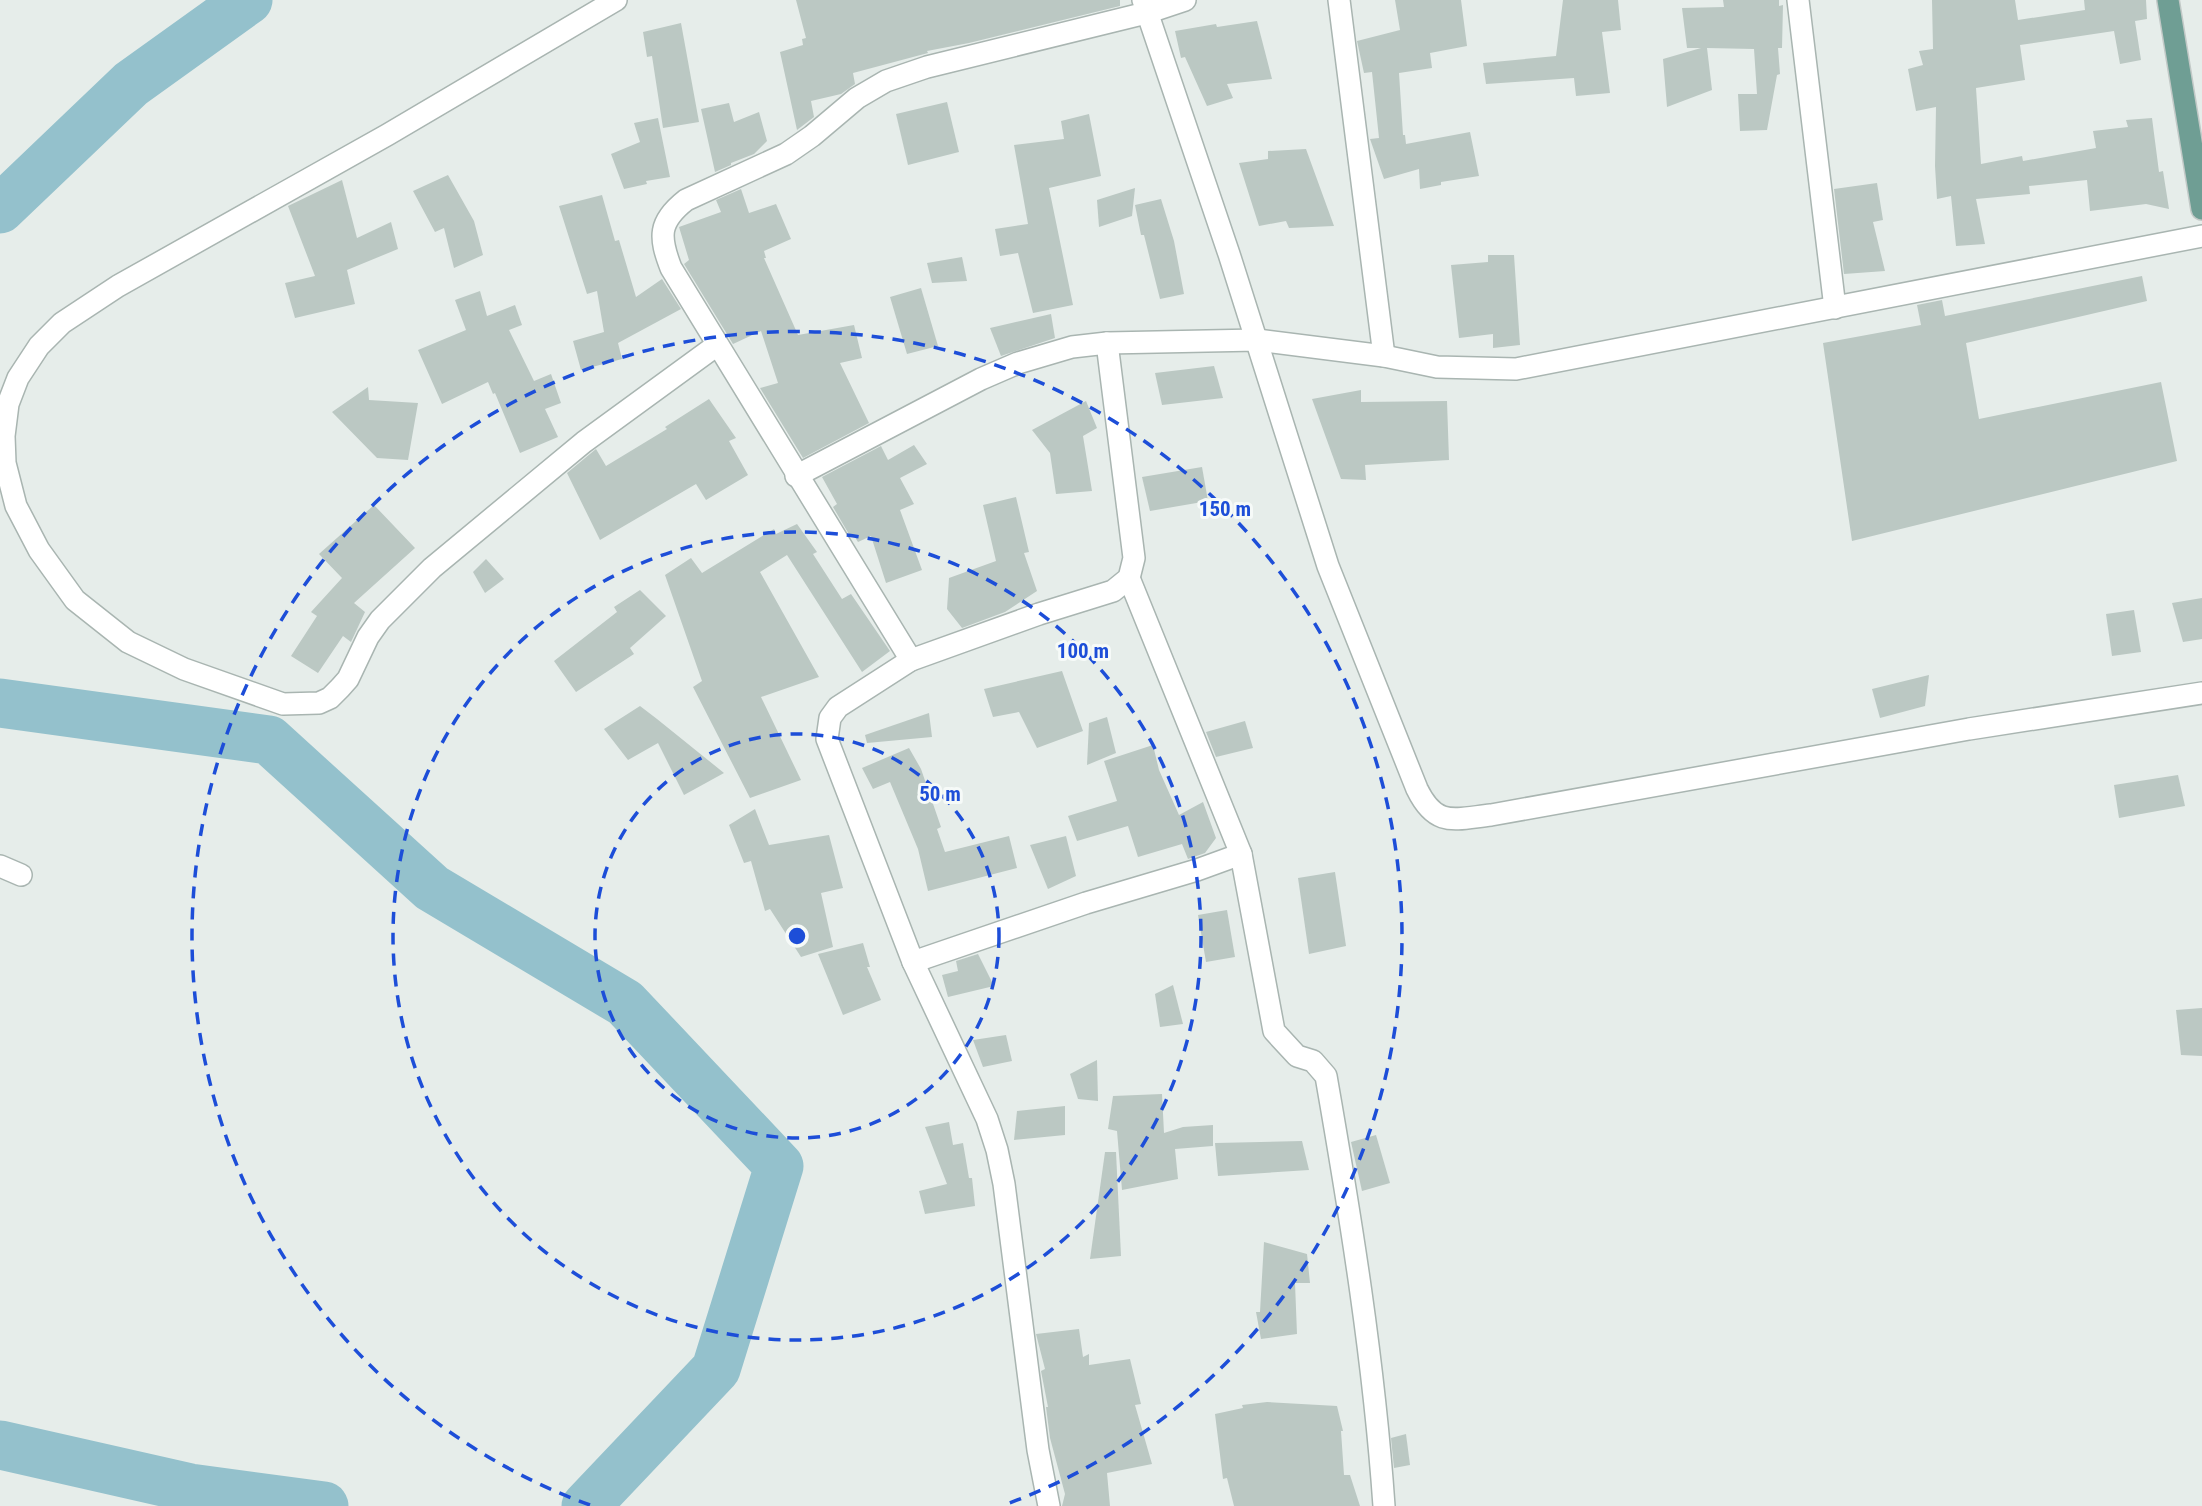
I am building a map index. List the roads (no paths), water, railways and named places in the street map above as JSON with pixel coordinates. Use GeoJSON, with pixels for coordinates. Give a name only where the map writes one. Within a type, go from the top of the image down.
{"type":"FeatureCollection","features":[{"type":"Feature","properties":{"kind":"main road"},"geometry":{"type":"LineString","coordinates":[[2168,0],[2202,209]]}},
{"type":"Feature","properties":{"kind":"street"},"geometry":{"type":"LineString","coordinates":[[616,0],[387,135],[118,286],[62,323],[39,346],[18,378],[8,404],[4,436],[5,463],[16,506],[39,550],[75,600],[128,642],[184,669],[283,704],[319,703],[330,698],[348,679],[368,637],[380,620],[432,568],[584,442],[717,345]]}},
{"type":"Feature","properties":{"kind":"street"},"geometry":{"type":"LineString","coordinates":[[911,660],[671,268],[664,251],[662,233],[665,221],[685,200],[786,154],[857,98],[886,82],[928,67],[1145,6],[1185,0]]}},
{"type":"Feature","properties":{"kind":"street"},"geometry":{"type":"LineString","coordinates":[[1339,0],[1384,356]]}},
{"type":"Feature","properties":{"kind":"street"},"geometry":{"type":"LineString","coordinates":[[1798,0],[1835,308]]}},
{"type":"Feature","properties":{"kind":"street"},"geometry":{"type":"LineString","coordinates":[[1145,6],[1257,340],[1328,566],[1417,789],[1425,807],[1438,818],[1459,819],[1492,815],[1969,729],[2202,693]]}},
{"type":"Feature","properties":{"kind":"street"},"geometry":{"type":"LineString","coordinates":[[796,476],[981,379],[1018,363],[1072,347],[1107,343],[1257,340],[1384,356],[1437,367],[1516,369],[2202,236]]}},
{"type":"Feature","properties":{"kind":"street"},"geometry":{"type":"LineString","coordinates":[[1107,343],[1134,558],[1129,578],[1241,854],[1274,1031],[1297,1056],[1312,1061],[1326,1076],[1351,1214],[1370,1351],[1384,1506]]}},
{"type":"Feature","properties":{"kind":"street"},"geometry":{"type":"LineString","coordinates":[[1049,1506],[1038,1450],[1004,1184],[997,1150],[987,1119],[913,962],[827,739],[830,718],[838,707],[911,660],[1038,614],[1113,591],[1129,578]]}},
{"type":"Feature","properties":{"kind":"street"},"geometry":{"type":"LineString","coordinates":[[913,962],[1241,854]]}},
{"type":"Feature","properties":{"kind":"street"},"geometry":{"type":"LineString","coordinates":[[0,866],[21,875]]}},
{"type":"Feature","properties":{"kind":"waterway"},"geometry":{"type":"LineString","coordinates":[[0,209],[131,84],[248,0]]}},
{"type":"Feature","properties":{"kind":"waterway"},"geometry":{"type":"LineString","coordinates":[[0,703],[269,740],[432,888],[625,1003],[779,1166],[716,1369],[586,1506]]}},
{"type":"Feature","properties":{"kind":"waterway"},"geometry":{"type":"LineString","coordinates":[[0,1445],[190,1488],[324,1506]]}}]}
